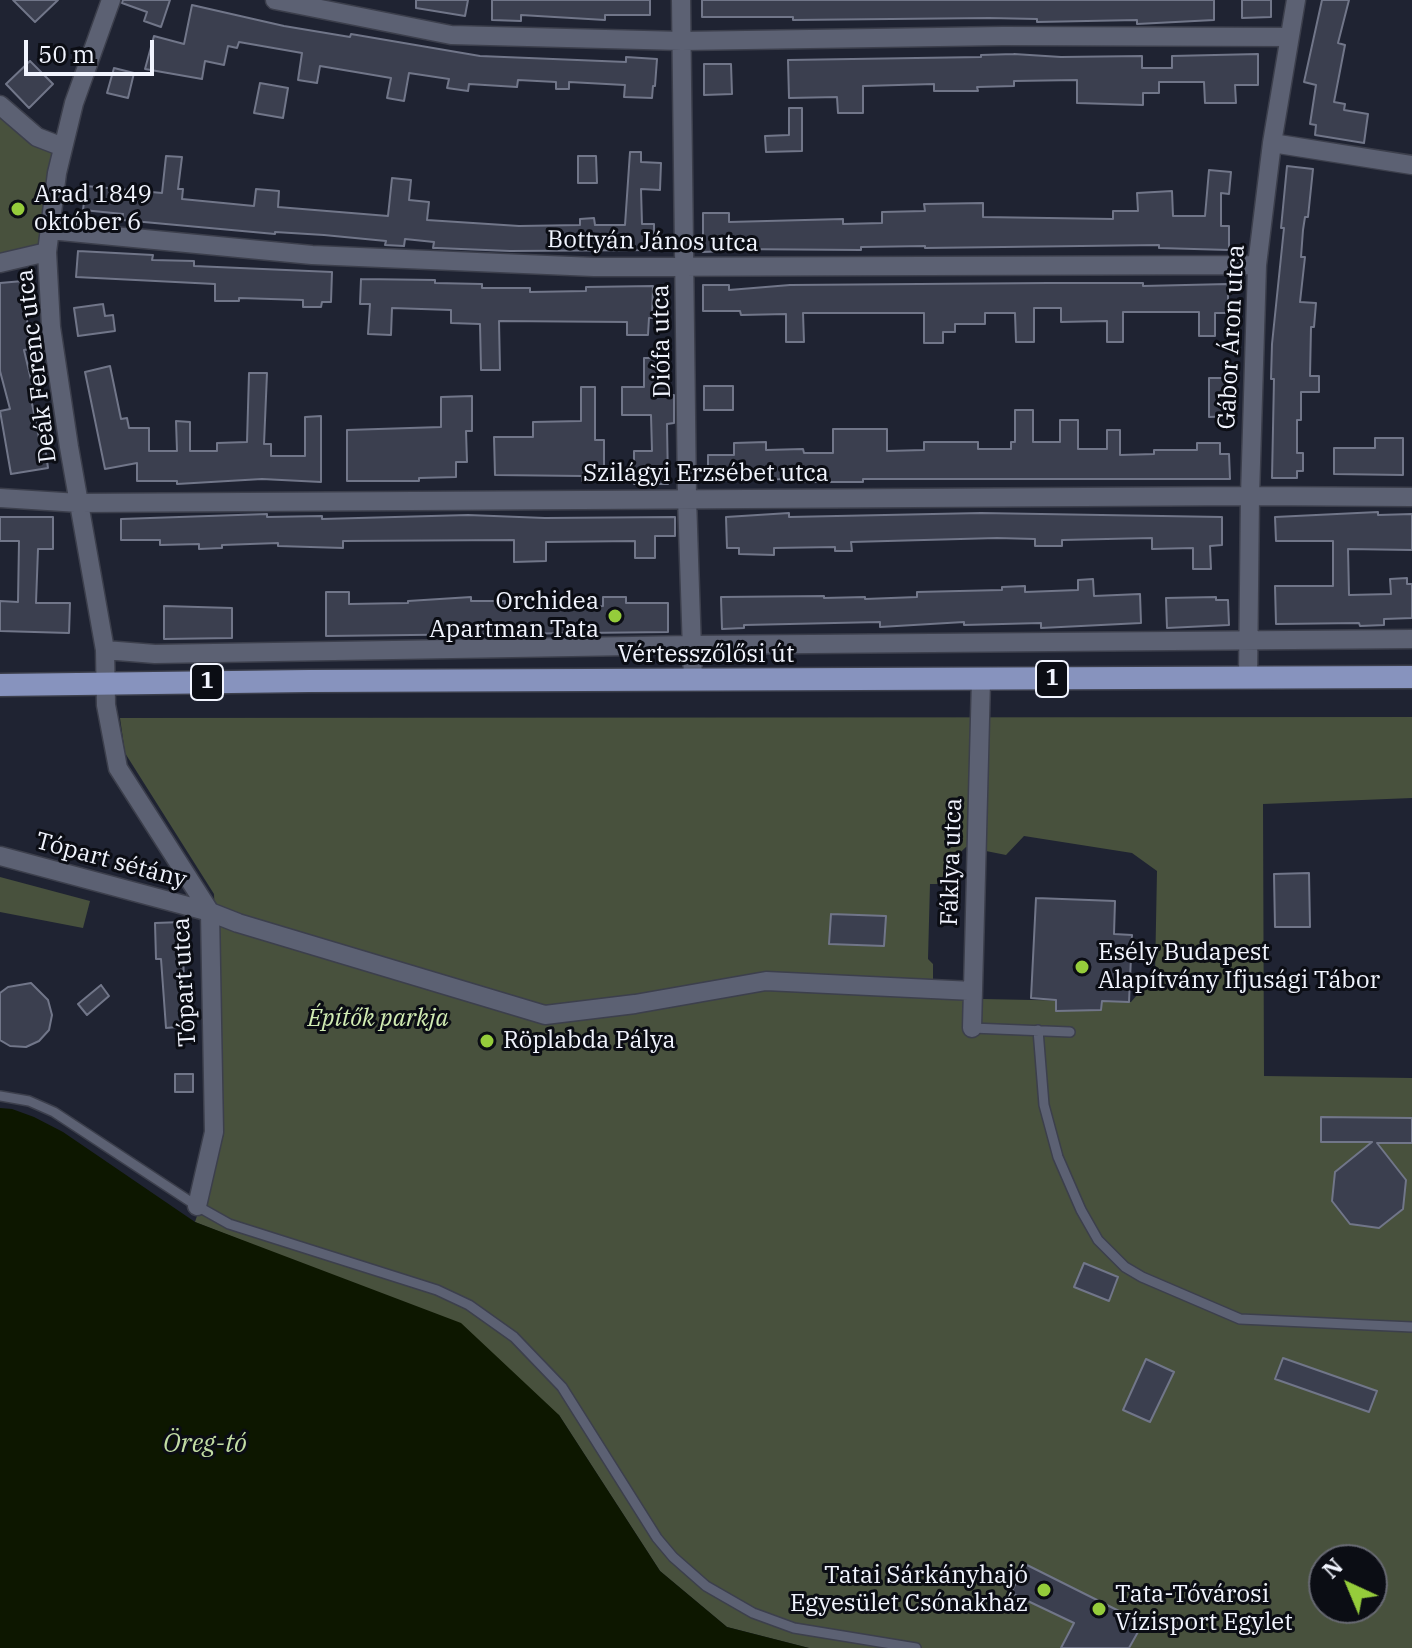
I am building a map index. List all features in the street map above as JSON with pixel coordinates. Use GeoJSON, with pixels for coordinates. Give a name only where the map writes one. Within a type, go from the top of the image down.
{"type":"FeatureCollection","features":[{"type":"Feature","properties":{"kind":"main road","name":"Vértesszőlősi út"},"geometry":{"type":"LineString","coordinates":[[0,685],[1412,677]]}},
{"type":"Feature","properties":{"kind":"street","name":"Deák Ferenc utca"},"geometry":{"type":"LineString","coordinates":[[105,684],[105,650],[51,327],[47,252],[63,147],[86,65],[111,0]]}},
{"type":"Feature","properties":{"kind":"street"},"geometry":{"type":"LineString","coordinates":[[275,0],[451,35],[682,41],[1003,36],[1289,37]]}},
{"type":"Feature","properties":{"kind":"street","name":"Diófa utca"},"geometry":{"type":"LineString","coordinates":[[681,0],[687,498],[693,681]]}},
{"type":"Feature","properties":{"kind":"street","name":"Gábor Áron utca"},"geometry":{"type":"LineString","coordinates":[[1248,678],[1257,265],[1272,143],[1296,0]]}},
{"type":"Feature","properties":{"kind":"street"},"geometry":{"type":"LineString","coordinates":[[0,105],[37,137],[63,147]]}},
{"type":"Feature","properties":{"kind":"street"},"geometry":{"type":"LineString","coordinates":[[1272,143],[1412,165]]}},
{"type":"Feature","properties":{"kind":"street","name":"Bottyán János utca"},"geometry":{"type":"LineString","coordinates":[[50,230],[312,255],[685,268],[1257,265]]}},
{"type":"Feature","properties":{"kind":"street"},"geometry":{"type":"LineString","coordinates":[[0,263],[47,252]]}},
{"type":"Feature","properties":{"kind":"street","name":"Szilágyi Erzsébet utca"},"geometry":{"type":"LineString","coordinates":[[0,498],[79,503],[1412,497]]}},
{"type":"Feature","properties":{"kind":"street","name":"Vértesszőlősi út"},"geometry":{"type":"LineString","coordinates":[[105,650],[155,654],[691,645],[1412,639]]}},
{"type":"Feature","properties":{"kind":"street","name":"Fáklya utca"},"geometry":{"type":"LineString","coordinates":[[981,680],[973,991],[981,1028]]}},
{"type":"Feature","properties":{"kind":"street","name":"Tópart utca"},"geometry":{"type":"LineString","coordinates":[[105,684],[107,714],[118,768],[210,912],[214,1132],[197,1206]]}},
{"type":"Feature","properties":{"kind":"street","name":"Tópart sétány"},"geometry":{"type":"LineString","coordinates":[[0,856],[210,912],[545,1015],[635,1004],[766,981],[973,991]]}},
{"type":"Feature","properties":{"kind":"lane"},"geometry":{"type":"LineString","coordinates":[[981,1028],[1070,1032]]}},
{"type":"Feature","properties":{"kind":"lane"},"geometry":{"type":"LineString","coordinates":[[1038,1030],[1044,1105],[1058,1157],[1098,1240],[1125,1267],[1240,1319],[1412,1327]]}},
{"type":"Feature","properties":{"kind":"lane"},"geometry":{"type":"LineString","coordinates":[[0,1096],[29,1101],[54,1112],[229,1224],[437,1290],[469,1305],[514,1337],[562,1387],[591,1429],[650,1529],[673,1557],[706,1586],[753,1613],[794,1628],[916,1648]]}},
{"type":"Feature","properties":{"kind":"green space"},"geometry":{"type":"Polygon","coordinates":[[[0,105],[63,147],[47,252],[0,264],[0,105]]]}},
{"type":"Feature","properties":{"kind":"green space","name":"Építők parkja"},"geometry":{"type":"Polygon","coordinates":[[[1412,717],[1412,798],[1263,804],[1264,1076],[1412,1078],[1412,1648],[809,1648],[727,1627],[660,1571],[559,1415],[251,1244],[195,1222],[224,1134],[214,894],[125,753],[120,718],[1412,717]],[[1024,836],[1006,855],[966,847],[947,865],[940,884],[930,884],[928,959],[933,964],[933,998],[1131,1002],[1155,974],[1157,871],[1132,853],[1024,836]]]}},
{"type":"Feature","properties":{"kind":"green space"},"geometry":{"type":"Polygon","coordinates":[[[0,877],[90,901],[83,928],[0,912],[0,877]]]}},
{"type":"Feature","properties":{"kind":"water","name":"Öreg-tó"},"geometry":{"type":"Polygon","coordinates":[[[0,1108],[34,1117],[63,1132],[195,1222],[461,1323],[559,1415],[660,1571],[727,1627],[809,1648],[0,1648],[0,1108]]]}},
{"type":"Feature","properties":{"kind":"building"},"geometry":{"type":"Polygon","coordinates":[[[13,0],[58,0],[35,22],[13,0]]]}},
{"type":"Feature","properties":{"kind":"building"},"geometry":{"type":"Polygon","coordinates":[[[123,0],[170,0],[161,27],[144,21],[147,12],[122,3],[123,0]]]}},
{"type":"Feature","properties":{"kind":"building"},"geometry":{"type":"Polygon","coordinates":[[[416,0],[468,0],[465,16],[416,8],[416,0]]]}},
{"type":"Feature","properties":{"kind":"building"},"geometry":{"type":"Polygon","coordinates":[[[492,0],[650,0],[650,15],[605,15],[605,20],[521,15],[521,21],[492,20],[492,0]]]}},
{"type":"Feature","properties":{"kind":"building"},"geometry":{"type":"Polygon","coordinates":[[[702,0],[1214,0],[1214,20],[1137,24],[1137,20],[1037,22],[1037,19],[989,18],[793,20],[793,17],[702,17],[702,0]]]}},
{"type":"Feature","properties":{"kind":"building"},"geometry":{"type":"Polygon","coordinates":[[[1242,0],[1271,0],[1271,17],[1242,18],[1242,0]]]}},
{"type":"Feature","properties":{"kind":"building"},"geometry":{"type":"Polygon","coordinates":[[[1322,0],[1349,0],[1338,43],[1345,45],[1334,102],[1345,104],[1344,110],[1368,114],[1364,143],[1315,135],[1316,125],[1310,124],[1316,85],[1304,82],[1322,0]]]}},
{"type":"Feature","properties":{"kind":"building"},"geometry":{"type":"Polygon","coordinates":[[[192,5],[284,26],[480,56],[626,62],[626,57],[657,59],[655,86],[652,98],[624,97],[625,85],[569,82],[569,89],[556,89],[556,82],[518,80],[517,87],[469,84],[468,91],[447,88],[449,79],[409,73],[404,101],[387,98],[391,78],[320,66],[317,83],[298,80],[302,53],[239,42],[237,48],[228,46],[224,65],[205,61],[202,79],[145,69],[154,36],[184,44],[192,5]]]}},
{"type":"Feature","properties":{"kind":"building"},"geometry":{"type":"Polygon","coordinates":[[[1014,54],[1142,56],[1142,68],[1172,68],[1172,56],[1258,54],[1258,85],[1235,85],[1236,103],[1205,103],[1204,82],[1159,82],[1159,93],[1143,93],[1143,105],[1077,103],[1077,80],[1014,81],[1014,86],[977,87],[978,91],[934,91],[934,84],[863,86],[863,113],[838,113],[837,97],[789,98],[788,60],[1014,54]]]}},
{"type":"Feature","properties":{"kind":"building"},"geometry":{"type":"Polygon","coordinates":[[[30,61],[53,84],[29,108],[6,84],[30,61]]]}},
{"type":"Feature","properties":{"kind":"building"},"geometry":{"type":"Polygon","coordinates":[[[704,64],[731,64],[732,94],[704,95],[704,64]]]}},
{"type":"Feature","properties":{"kind":"building"},"geometry":{"type":"Polygon","coordinates":[[[114,68],[134,73],[128,98],[107,93],[114,68]]]}},
{"type":"Feature","properties":{"kind":"building"},"geometry":{"type":"Polygon","coordinates":[[[260,83],[288,88],[283,118],[254,113],[260,83]]]}},
{"type":"Feature","properties":{"kind":"building"},"geometry":{"type":"Polygon","coordinates":[[[789,108],[802,108],[802,151],[766,152],[765,136],[789,135],[789,108]]]}},
{"type":"Feature","properties":{"kind":"building"},"geometry":{"type":"Polygon","coordinates":[[[630,152],[641,152],[641,162],[661,163],[660,190],[641,189],[642,224],[654,224],[654,250],[433,248],[434,242],[405,239],[404,246],[385,245],[386,241],[324,235],[275,234],[122,220],[123,214],[83,210],[86,186],[162,193],[166,156],[182,157],[178,189],[183,189],[182,199],[254,206],[256,189],[279,191],[278,207],[388,216],[392,178],[411,180],[409,200],[429,202],[427,220],[519,226],[580,225],[580,219],[594,218],[595,225],[625,225],[630,152]]]}},
{"type":"Feature","properties":{"kind":"building"},"geometry":{"type":"Polygon","coordinates":[[[578,156],[596,156],[597,183],[578,183],[578,156]]]}},
{"type":"Feature","properties":{"kind":"building"},"geometry":{"type":"Polygon","coordinates":[[[1287,166],[1313,169],[1308,217],[1305,217],[1303,230],[1301,257],[1305,257],[1300,302],[1316,303],[1314,327],[1311,327],[1310,376],[1319,376],[1319,392],[1301,392],[1297,453],[1303,453],[1303,471],[1297,471],[1297,478],[1272,478],[1272,344],[1287,166]]]}},
{"type":"Feature","properties":{"kind":"building"},"geometry":{"type":"Polygon","coordinates":[[[1209,170],[1231,172],[1229,194],[1221,193],[1221,226],[1229,226],[1229,250],[1159,248],[1159,245],[729,249],[703,252],[703,213],[729,213],[729,222],[843,219],[843,224],[882,223],[882,212],[925,211],[924,204],[983,203],[983,217],[1113,219],[1113,211],[1138,211],[1137,193],[1172,191],[1173,216],[1205,216],[1209,170]]]}},
{"type":"Feature","properties":{"kind":"building"},"geometry":{"type":"Polygon","coordinates":[[[78,251],[153,255],[152,260],[194,261],[194,266],[332,272],[331,302],[322,302],[321,307],[303,307],[303,300],[239,298],[239,301],[215,301],[215,284],[76,277],[78,251]]]}},
{"type":"Feature","properties":{"kind":"building"},"geometry":{"type":"Polygon","coordinates":[[[361,279],[435,280],[435,283],[482,284],[482,288],[530,288],[530,292],[653,286],[652,318],[649,318],[648,335],[627,335],[627,322],[499,321],[500,370],[481,370],[480,324],[451,323],[451,310],[392,308],[391,335],[368,334],[370,304],[360,304],[361,279]]]}},
{"type":"Feature","properties":{"kind":"building"},"geometry":{"type":"Polygon","coordinates":[[[23,281],[30,349],[24,350],[33,388],[29,389],[48,468],[11,474],[0,411],[10,409],[0,371],[0,283],[23,281]]]}},
{"type":"Feature","properties":{"kind":"building"},"geometry":{"type":"Polygon","coordinates":[[[1143,283],[1143,286],[1228,284],[1228,313],[1215,313],[1215,336],[1199,336],[1199,312],[1123,312],[1123,342],[1107,342],[1107,321],[1061,322],[1061,308],[1034,308],[1034,342],[1016,342],[1015,313],[985,313],[985,324],[955,324],[955,332],[943,332],[943,343],[924,343],[924,313],[803,313],[804,342],[786,342],[786,314],[741,315],[740,311],[703,311],[703,285],[729,285],[729,290],[790,285],[1143,283]]]}},
{"type":"Feature","properties":{"kind":"building"},"geometry":{"type":"Polygon","coordinates":[[[103,304],[105,316],[113,315],[115,331],[78,336],[74,308],[103,304]]]}},
{"type":"Feature","properties":{"kind":"building"},"geometry":{"type":"Polygon","coordinates":[[[644,358],[668,358],[668,395],[674,395],[674,423],[667,424],[668,484],[634,484],[634,451],[652,451],[651,415],[622,415],[622,387],[644,387],[644,358]]]}},
{"type":"Feature","properties":{"kind":"building"},"geometry":{"type":"Polygon","coordinates":[[[110,366],[121,419],[127,418],[129,428],[149,428],[149,451],[177,451],[176,421],[190,422],[190,451],[217,451],[217,443],[247,442],[249,373],[267,373],[264,444],[271,444],[271,456],[305,456],[305,417],[321,416],[321,482],[262,479],[177,484],[177,481],[137,481],[137,463],[105,469],[85,372],[110,366]]]}},
{"type":"Feature","properties":{"kind":"building"},"geometry":{"type":"Polygon","coordinates":[[[1209,378],[1234,378],[1234,416],[1209,417],[1209,378]]]}},
{"type":"Feature","properties":{"kind":"building"},"geometry":{"type":"Polygon","coordinates":[[[704,386],[733,386],[733,410],[704,410],[704,386]]]}},
{"type":"Feature","properties":{"kind":"building"},"geometry":{"type":"Polygon","coordinates":[[[581,387],[595,387],[595,440],[604,440],[604,481],[582,481],[582,476],[495,475],[494,437],[533,437],[533,422],[581,421],[581,387]]]}},
{"type":"Feature","properties":{"kind":"building"},"geometry":{"type":"Polygon","coordinates":[[[472,396],[472,431],[466,431],[467,462],[456,462],[456,477],[419,478],[419,481],[347,481],[347,430],[441,427],[441,397],[472,396]]]}},
{"type":"Feature","properties":{"kind":"building"},"geometry":{"type":"Polygon","coordinates":[[[1015,410],[1033,410],[1033,442],[1060,442],[1060,420],[1078,420],[1078,449],[1107,449],[1107,430],[1120,430],[1120,455],[1154,454],[1154,450],[1197,450],[1197,443],[1220,443],[1220,454],[1229,454],[1230,479],[717,481],[716,469],[708,469],[708,455],[734,455],[734,443],[766,442],[766,450],[803,449],[804,453],[833,453],[833,429],[887,429],[887,451],[924,450],[924,442],[978,442],[978,449],[1011,449],[1011,442],[1015,442],[1015,410]]]}},
{"type":"Feature","properties":{"kind":"building"},"geometry":{"type":"Polygon","coordinates":[[[1375,438],[1403,438],[1403,475],[1334,474],[1334,448],[1375,448],[1375,438]]]}},
{"type":"Feature","properties":{"kind":"building"},"geometry":{"type":"Polygon","coordinates":[[[1378,512],[1378,515],[1412,514],[1412,550],[1348,549],[1349,595],[1391,594],[1390,579],[1407,578],[1407,584],[1412,584],[1412,618],[1384,619],[1384,625],[1276,624],[1275,586],[1333,586],[1333,541],[1276,541],[1275,517],[1378,512]]]}},
{"type":"Feature","properties":{"kind":"building"},"geometry":{"type":"Polygon","coordinates":[[[789,513],[789,517],[981,513],[1222,517],[1222,545],[1210,546],[1211,569],[1193,569],[1193,548],[1152,549],[1152,538],[1062,540],[1062,546],[1035,546],[1035,539],[997,538],[851,542],[852,551],[835,551],[835,547],[774,548],[774,555],[739,554],[739,548],[727,548],[726,517],[789,513]]]}},
{"type":"Feature","properties":{"kind":"building"},"geometry":{"type":"Polygon","coordinates":[[[267,514],[267,517],[322,516],[322,519],[468,515],[675,517],[675,536],[655,536],[655,558],[635,558],[635,541],[546,542],[546,561],[514,562],[514,540],[343,541],[343,548],[278,546],[278,543],[199,549],[199,544],[160,545],[160,540],[121,540],[121,519],[267,514]]]}},
{"type":"Feature","properties":{"kind":"building"},"geometry":{"type":"Polygon","coordinates":[[[0,517],[53,517],[53,549],[38,549],[36,603],[70,603],[69,633],[0,631],[0,601],[18,602],[19,541],[0,541],[0,517]]]}},
{"type":"Feature","properties":{"kind":"building"},"geometry":{"type":"Polygon","coordinates":[[[1093,579],[1094,596],[1140,594],[1141,623],[1041,628],[1041,623],[964,625],[964,622],[880,627],[880,622],[744,625],[744,628],[722,629],[721,597],[824,596],[865,599],[917,597],[917,592],[1002,590],[1002,587],[1025,586],[1025,592],[1078,590],[1078,580],[1093,579]]]}},
{"type":"Feature","properties":{"kind":"building"},"geometry":{"type":"Polygon","coordinates":[[[326,592],[349,592],[349,604],[471,597],[471,601],[505,601],[505,610],[603,606],[603,597],[626,597],[626,603],[668,603],[668,632],[326,636],[326,592]]]}},
{"type":"Feature","properties":{"kind":"building"},"geometry":{"type":"Polygon","coordinates":[[[1216,597],[1216,600],[1228,600],[1229,625],[1167,628],[1166,598],[1216,597]]]}},
{"type":"Feature","properties":{"kind":"building"},"geometry":{"type":"Polygon","coordinates":[[[164,606],[232,608],[232,638],[164,639],[164,606]]]}},
{"type":"Feature","properties":{"kind":"building"},"geometry":{"type":"Polygon","coordinates":[[[1309,873],[1310,927],[1275,927],[1274,874],[1309,873]]]}},
{"type":"Feature","properties":{"kind":"building","name":"Esély Budapest Alapítvány Ifjusági Tábor"},"geometry":{"type":"Polygon","coordinates":[[[1036,898],[1115,901],[1114,934],[1132,935],[1129,1002],[1102,1001],[1101,1010],[1056,1011],[1056,1000],[1031,998],[1036,898]]]}},
{"type":"Feature","properties":{"kind":"building"},"geometry":{"type":"Polygon","coordinates":[[[831,914],[886,916],[884,946],[829,944],[831,914]]]}},
{"type":"Feature","properties":{"kind":"building"},"geometry":{"type":"Polygon","coordinates":[[[182,922],[185,1012],[189,1026],[166,1028],[161,959],[156,959],[155,923],[182,922]]]}},
{"type":"Feature","properties":{"kind":"building"},"geometry":{"type":"Polygon","coordinates":[[[31,983],[48,1000],[52,1015],[49,1030],[39,1041],[26,1047],[10,1046],[0,1040],[0,993],[8,987],[31,983]]]}},
{"type":"Feature","properties":{"kind":"building"},"geometry":{"type":"Polygon","coordinates":[[[101,985],[109,996],[87,1015],[78,1004],[101,985]]]}},
{"type":"Feature","properties":{"kind":"building"},"geometry":{"type":"Polygon","coordinates":[[[175,1074],[193,1074],[193,1092],[175,1092],[175,1074]]]}},
{"type":"Feature","properties":{"kind":"building"},"geometry":{"type":"Polygon","coordinates":[[[1321,1117],[1412,1118],[1412,1143],[1377,1143],[1406,1180],[1403,1209],[1379,1228],[1350,1224],[1332,1201],[1335,1172],[1372,1142],[1321,1142],[1321,1117]]]}},
{"type":"Feature","properties":{"kind":"building"},"geometry":{"type":"Polygon","coordinates":[[[1084,1263],[1118,1277],[1109,1301],[1074,1287],[1084,1263]]]}},
{"type":"Feature","properties":{"kind":"building"},"geometry":{"type":"Polygon","coordinates":[[[1283,1358],[1377,1391],[1369,1412],[1275,1379],[1283,1358]]]}},
{"type":"Feature","properties":{"kind":"building"},"geometry":{"type":"Polygon","coordinates":[[[1146,1359],[1174,1372],[1150,1422],[1123,1410],[1146,1359]]]}},
{"type":"Feature","properties":{"kind":"building"},"geometry":{"type":"Polygon","coordinates":[[[1025,1564],[1143,1623],[1129,1648],[1061,1648],[1074,1623],[1011,1593],[1025,1564]]]}},
{"type":"Feature","properties":{"kind":"place","name":"Arad 1849 október 6"},"geometry":{"type":"Point","coordinates":[18,209]}},
{"type":"Feature","properties":{"kind":"place","name":"Orchidea Apartman Tata"},"geometry":{"type":"Point","coordinates":[615,616]}},
{"type":"Feature","properties":{"kind":"place","name":"Esély Budapest Alapítvány Ifjusági Tábor"},"geometry":{"type":"Point","coordinates":[1082,967]}},
{"type":"Feature","properties":{"kind":"place","name":"Röplabda Pálya"},"geometry":{"type":"Point","coordinates":[487,1041]}},
{"type":"Feature","properties":{"kind":"place","name":"Tatai Sárkányhajó Egyesület Csónakház"},"geometry":{"type":"Point","coordinates":[1044,1590]}},
{"type":"Feature","properties":{"kind":"place","name":"Tata-Tóvárosi Vízisport Egylet"},"geometry":{"type":"Point","coordinates":[1099,1609]}}]}
